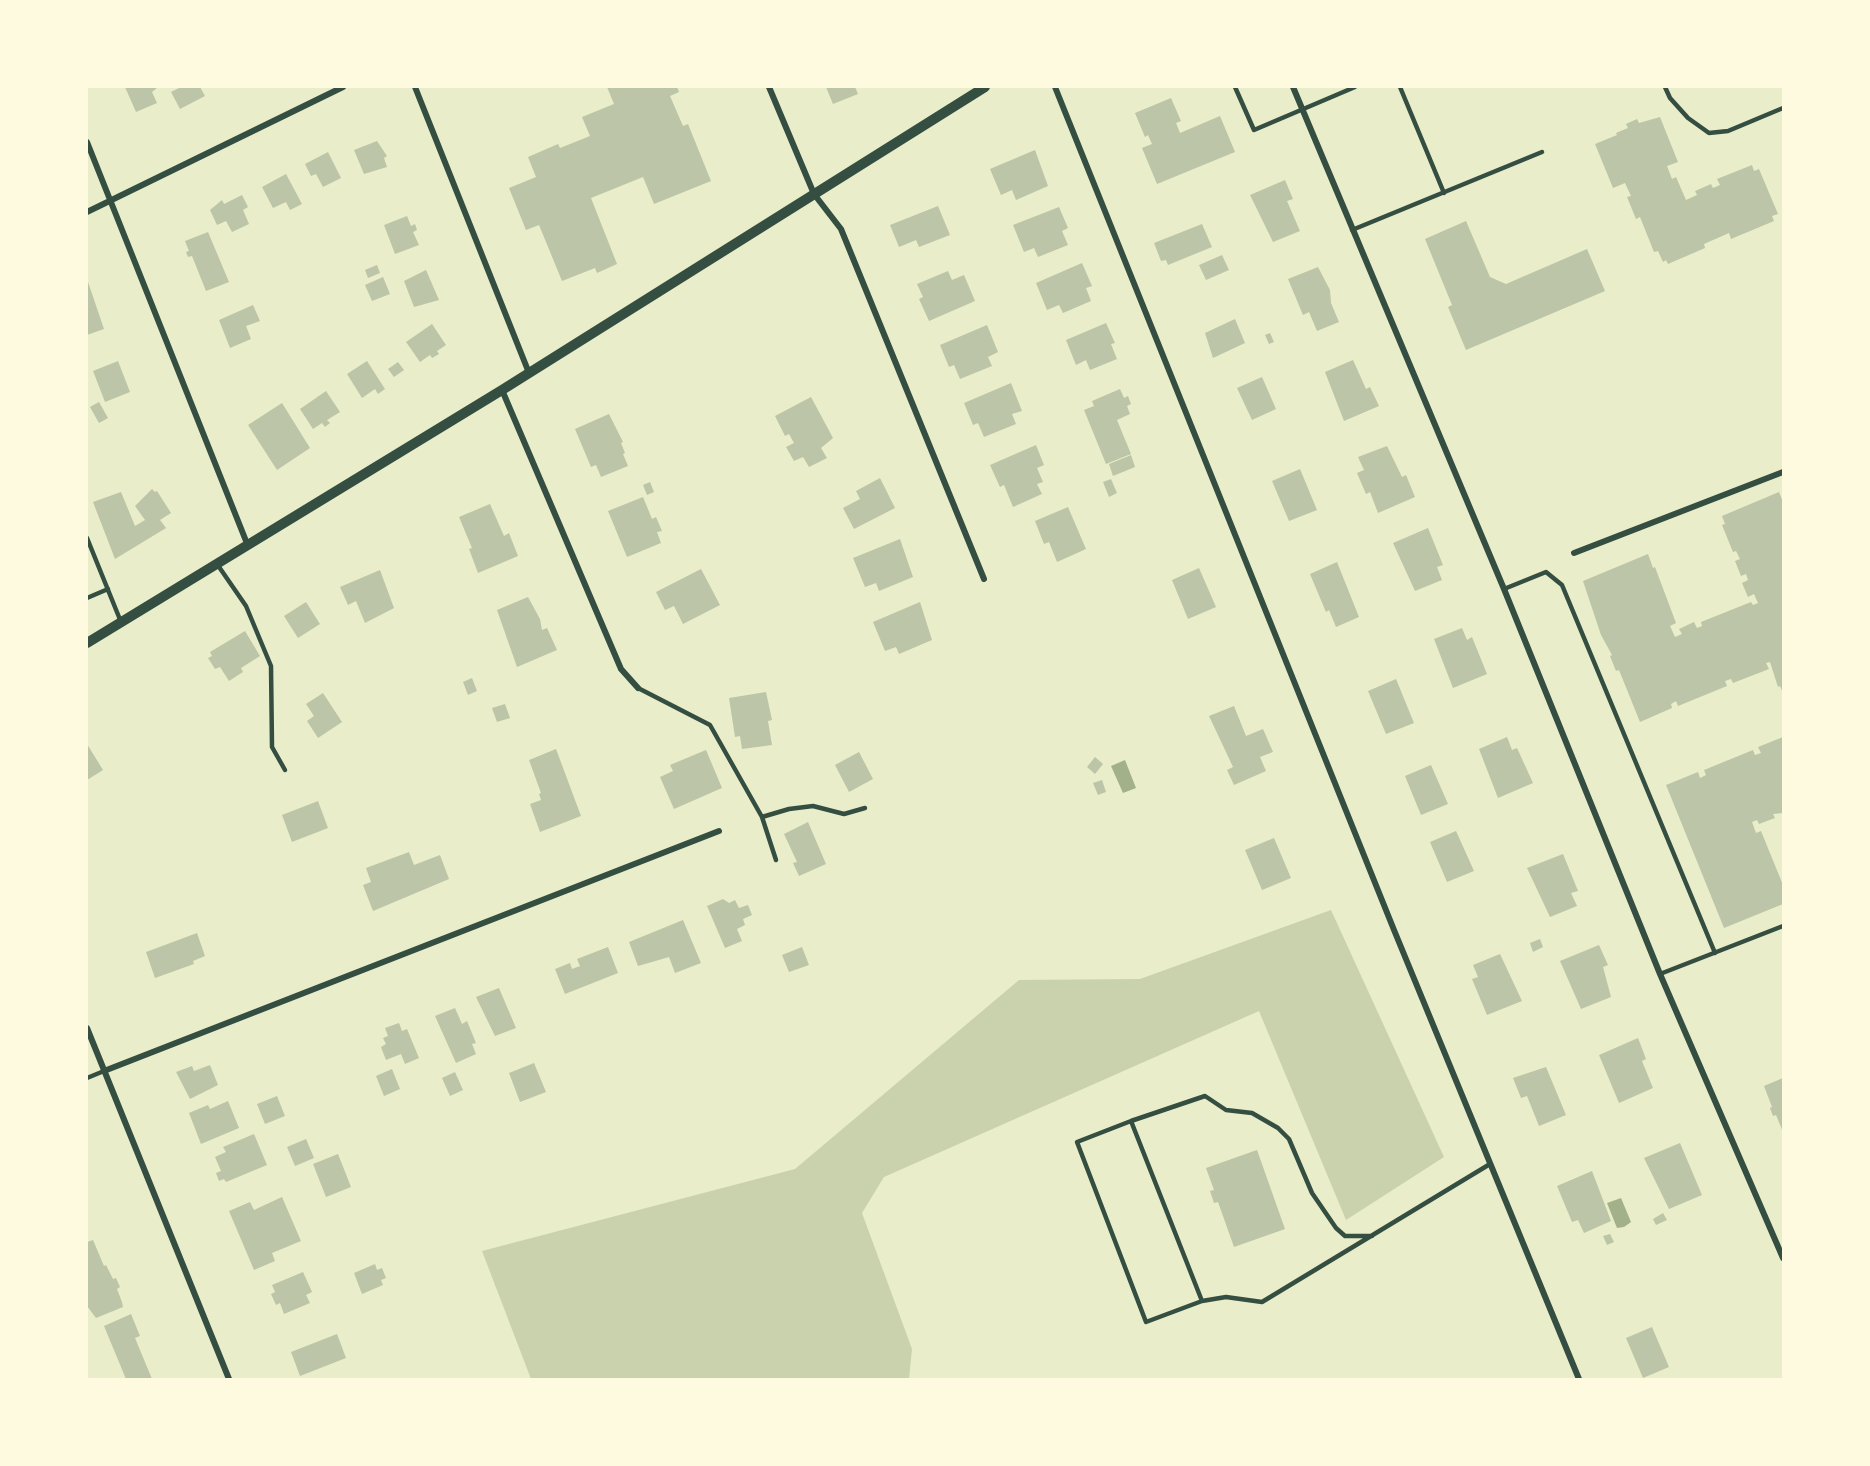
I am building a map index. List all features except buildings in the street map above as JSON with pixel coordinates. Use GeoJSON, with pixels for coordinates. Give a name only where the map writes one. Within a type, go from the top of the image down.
{"type":"FeatureCollection","features":[{"type":"Feature","properties":{"kind":"street"},"geometry":{"type":"LineString","coordinates":[[87,212],[343,87]]}},
{"type":"Feature","properties":{"kind":"street"},"geometry":{"type":"LineString","coordinates":[[415,87],[529,373]]}},
{"type":"Feature","properties":{"kind":"street"},"geometry":{"type":"LineString","coordinates":[[769,87],[814,194],[841,229],[984,579]]}},
{"type":"Feature","properties":{"kind":"street"},"geometry":{"type":"LineString","coordinates":[[87,643],[502,390],[985,87]]}},
{"type":"Feature","properties":{"kind":"street"},"geometry":{"type":"LineString","coordinates":[[1055,87],[1579,1379]]}},
{"type":"Feature","properties":{"kind":"street"},"geometry":{"type":"LineString","coordinates":[[1293,87],[1504,589],[1660,974],[1783,1258]]}},
{"type":"Feature","properties":{"kind":"street"},"geometry":{"type":"LineString","coordinates":[[87,142],[248,546]]}},
{"type":"Feature","properties":{"kind":"street"},"geometry":{"type":"LineString","coordinates":[[502,390],[621,669],[638,688]]}},
{"type":"Feature","properties":{"kind":"street"},"geometry":{"type":"LineString","coordinates":[[1574,553],[1783,472]]}},
{"type":"Feature","properties":{"kind":"street"},"geometry":{"type":"LineString","coordinates":[[104,1071],[719,831]]}},
{"type":"Feature","properties":{"kind":"street"},"geometry":{"type":"LineString","coordinates":[[87,1028],[229,1379]]}},
{"type":"Feature","properties":{"kind":"lane"},"geometry":{"type":"LineString","coordinates":[[1235,87],[1254,130],[1355,87]]}},
{"type":"Feature","properties":{"kind":"lane"},"geometry":{"type":"LineString","coordinates":[[1400,87],[1444,193]]}},
{"type":"Feature","properties":{"kind":"lane"},"geometry":{"type":"LineString","coordinates":[[1665,87],[1670,98],[1688,118],[1709,132],[1728,131],[1783,108]]}},
{"type":"Feature","properties":{"kind":"lane"},"geometry":{"type":"LineString","coordinates":[[1352,230],[1542,152]]}},
{"type":"Feature","properties":{"kind":"lane"},"geometry":{"type":"LineString","coordinates":[[87,538],[121,622]]}},
{"type":"Feature","properties":{"kind":"lane"},"geometry":{"type":"LineString","coordinates":[[217,564],[246,606],[271,666],[272,747],[285,770]]}},
{"type":"Feature","properties":{"kind":"lane"},"geometry":{"type":"LineString","coordinates":[[1504,589],[1546,572],[1562,585],[1715,953]]}},
{"type":"Feature","properties":{"kind":"lane"},"geometry":{"type":"LineString","coordinates":[[87,598],[108,589]]}},
{"type":"Feature","properties":{"kind":"lane"},"geometry":{"type":"LineString","coordinates":[[638,688],[710,725],[762,817],[776,860]]}},
{"type":"Feature","properties":{"kind":"lane"},"geometry":{"type":"LineString","coordinates":[[762,817],[789,809],[813,806],[844,814],[865,808]]}},
{"type":"Feature","properties":{"kind":"lane"},"geometry":{"type":"LineString","coordinates":[[1660,974],[1783,926]]}},
{"type":"Feature","properties":{"kind":"lane"},"geometry":{"type":"LineString","coordinates":[[87,1078],[104,1071]]}},
{"type":"Feature","properties":{"kind":"lane"},"geometry":{"type":"LineString","coordinates":[[1375,1236],[1345,1236],[1336,1228],[1312,1193],[1289,1139],[1278,1128],[1251,1113],[1226,1110],[1205,1096],[1077,1142],[1146,1323],[1202,1301],[1226,1297],[1262,1302],[1375,1236],[1490,1164]]}},
{"type":"Feature","properties":{"kind":"lane"},"geometry":{"type":"LineString","coordinates":[[1131,1121],[1202,1301]]}},
{"type":"Feature","properties":{"kind":"shaded area"},"geometry":{"type":"Polygon","coordinates":[[[1125,760],[1136,788],[1123,793],[1111,766],[1125,760]]]}},
{"type":"Feature","properties":{"kind":"shaded area"},"geometry":{"type":"Polygon","coordinates":[[[1331,910],[1444,1157],[1346,1220],[1259,1011],[884,1177],[862,1213],[912,1349],[909,1379],[531,1379],[482,1251],[795,1169],[1019,980],[1140,979],[1331,910]]]}},
{"type":"Feature","properties":{"kind":"shaded area"},"geometry":{"type":"Polygon","coordinates":[[[1621,1198],[1631,1222],[1624,1227],[1617,1228],[1607,1203],[1621,1198]]]}}]}
